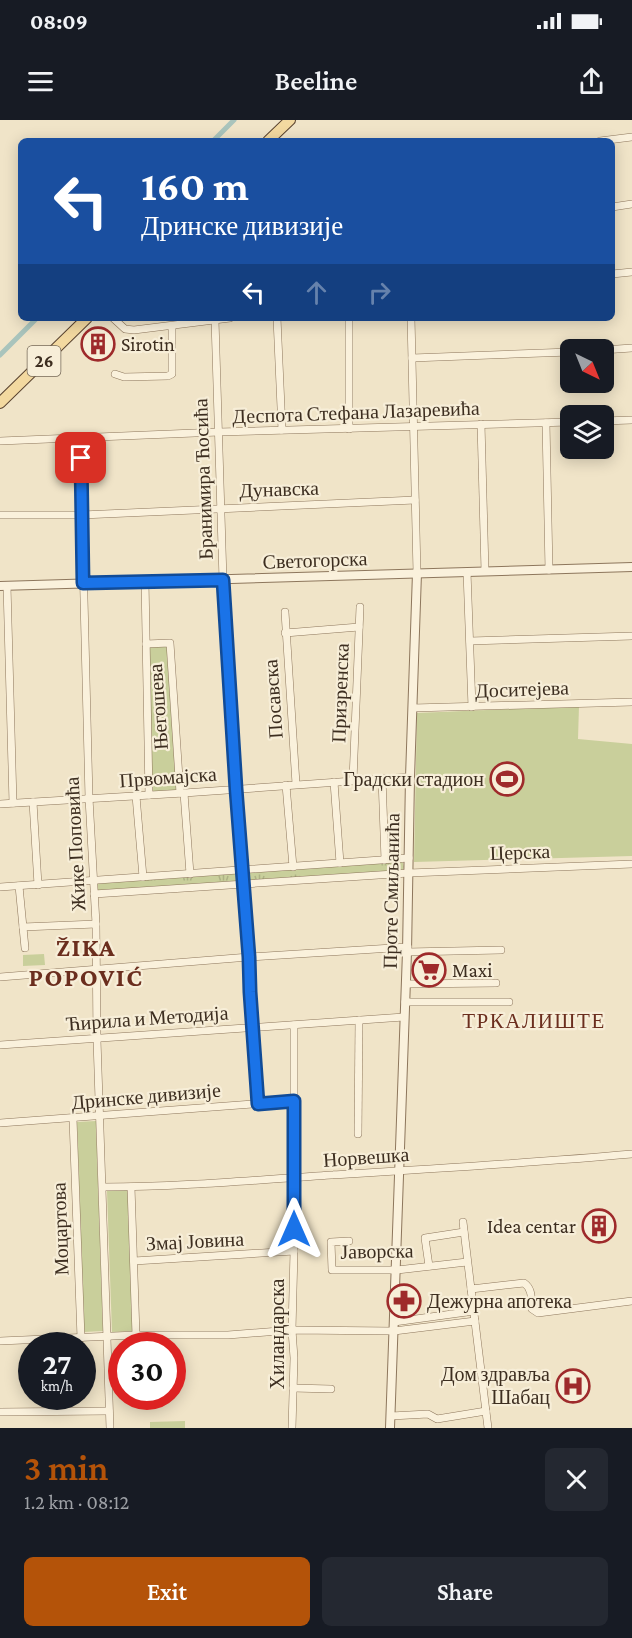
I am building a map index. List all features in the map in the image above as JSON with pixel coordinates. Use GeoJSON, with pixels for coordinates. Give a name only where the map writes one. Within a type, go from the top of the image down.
{"type":"FeatureCollection","features":[{"type":"Feature","properties":{"kind":"main road"},"geometry":{"type":"LineString","coordinates":[[271,138],[290,120]]}},
{"type":"Feature","properties":{"kind":"main road","name":"26"},"geometry":{"type":"LineString","coordinates":[[0,403],[84,321]]}},
{"type":"Feature","properties":{"kind":"street"},"geometry":{"type":"LineString","coordinates":[[615,139],[632,137]]}},
{"type":"Feature","properties":{"kind":"street"},"geometry":{"type":"LineString","coordinates":[[615,207],[632,204]]}},
{"type":"Feature","properties":{"kind":"street"},"geometry":{"type":"LineString","coordinates":[[615,274],[632,272]]}},
{"type":"Feature","properties":{"kind":"street"},"geometry":{"type":"LineString","coordinates":[[112,321],[124,329],[134,330],[208,321]]}},
{"type":"Feature","properties":{"kind":"street","name":"Бранимира Ћосића"},"geometry":{"type":"LineString","coordinates":[[215,321],[223,580],[258,1104]]}},
{"type":"Feature","properties":{"kind":"street"},"geometry":{"type":"LineString","coordinates":[[277,321],[282,430]]}},
{"type":"Feature","properties":{"kind":"street"},"geometry":{"type":"LineString","coordinates":[[349,321],[349,429]]}},
{"type":"Feature","properties":{"kind":"street","name":"Проте Смиљанића"},"geometry":{"type":"LineString","coordinates":[[390,1428],[397,1270],[417,573],[411,321]]}},
{"type":"Feature","properties":{"kind":"street"},"geometry":{"type":"LineString","coordinates":[[115,374],[124,377],[172,374],[172,326]]}},
{"type":"Feature","properties":{"kind":"street"},"geometry":{"type":"LineString","coordinates":[[614,349],[632,348]]}},
{"type":"Feature","properties":{"kind":"street"},"geometry":{"type":"LineString","coordinates":[[412,358],[560,352]]}},
{"type":"Feature","properties":{"kind":"street"},"geometry":{"type":"LineString","coordinates":[[614,421],[632,420]]}},
{"type":"Feature","properties":{"kind":"street","name":"Деспота Стефана Лазаревића"},"geometry":{"type":"LineString","coordinates":[[0,441],[560,422]]}},
{"type":"Feature","properties":{"kind":"street"},"geometry":{"type":"LineString","coordinates":[[546,423],[549,570]]}},
{"type":"Feature","properties":{"kind":"street"},"geometry":{"type":"LineString","coordinates":[[481,424],[485,571]]}},
{"type":"Feature","properties":{"kind":"street","name":"Жике Поповића"},"geometry":{"type":"LineString","coordinates":[[80,438],[89,798],[96,924],[97,1038],[108,1337]]}},
{"type":"Feature","properties":{"kind":"street","name":"Дунавска"},"geometry":{"type":"LineString","coordinates":[[0,515],[82,514],[415,500]]}},
{"type":"Feature","properties":{"kind":"street","name":"Светогорска"},"geometry":{"type":"LineString","coordinates":[[3,586],[632,567]]}},
{"type":"Feature","properties":{"kind":"street"},"geometry":{"type":"LineString","coordinates":[[467,572],[472,707]]}},
{"type":"Feature","properties":{"kind":"street","name":"Његошева"},"geometry":{"type":"LineString","coordinates":[[145,581],[148,795]]}},
{"type":"Feature","properties":{"kind":"street"},"geometry":{"type":"LineString","coordinates":[[3,586],[13,803]]}},
{"type":"Feature","properties":{"kind":"street","name":"Призренска"},"geometry":{"type":"LineString","coordinates":[[353,780],[360,607]]}},
{"type":"Feature","properties":{"kind":"street","name":"Посавска"},"geometry":{"type":"LineString","coordinates":[[285,612],[296,784]]}},
{"type":"Feature","properties":{"kind":"street"},"geometry":{"type":"LineString","coordinates":[[285,633],[359,627]]}},
{"type":"Feature","properties":{"kind":"street"},"geometry":{"type":"LineString","coordinates":[[470,641],[632,636]]}},
{"type":"Feature","properties":{"kind":"street","name":"Његошева"},"geometry":{"type":"LineString","coordinates":[[146,644],[170,643],[182,793]]}},
{"type":"Feature","properties":{"kind":"street","name":"Доситејева"},"geometry":{"type":"LineString","coordinates":[[413,708],[632,702]]}},
{"type":"Feature","properties":{"kind":"street","name":"Првомајска"},"geometry":{"type":"LineString","coordinates":[[0,804],[410,777]]}},
{"type":"Feature","properties":{"kind":"street"},"geometry":{"type":"LineString","coordinates":[[382,778],[385,860]]}},
{"type":"Feature","properties":{"kind":"street"},"geometry":{"type":"LineString","coordinates":[[334,782],[340,863]]}},
{"type":"Feature","properties":{"kind":"street"},"geometry":{"type":"LineString","coordinates":[[286,785],[293,867]]}},
{"type":"Feature","properties":{"kind":"street"},"geometry":{"type":"LineString","coordinates":[[182,793],[190,874]]}},
{"type":"Feature","properties":{"kind":"street"},"geometry":{"type":"LineString","coordinates":[[136,796],[143,877]]}},
{"type":"Feature","properties":{"kind":"street"},"geometry":{"type":"LineString","coordinates":[[33,802],[38,885]]}},
{"type":"Feature","properties":{"kind":"street"},"geometry":{"type":"LineString","coordinates":[[0,887],[409,858]]}},
{"type":"Feature","properties":{"kind":"street","name":"Церска"},"geometry":{"type":"LineString","coordinates":[[94,894],[409,873],[632,864]]}},
{"type":"Feature","properties":{"kind":"street"},"geometry":{"type":"LineString","coordinates":[[19,886],[25,948]]}},
{"type":"Feature","properties":{"kind":"street"},"geometry":{"type":"LineString","coordinates":[[24,927],[96,924]]}},
{"type":"Feature","properties":{"kind":"street"},"geometry":{"type":"LineString","coordinates":[[0,977],[249,957],[407,949],[501,950]]}},
{"type":"Feature","properties":{"kind":"street"},"geometry":{"type":"LineString","coordinates":[[406,984],[496,983]]}},
{"type":"Feature","properties":{"kind":"street"},"geometry":{"type":"LineString","coordinates":[[405,1002],[509,1002]]}},
{"type":"Feature","properties":{"kind":"street","name":"Ћирила и Методија"},"geometry":{"type":"LineString","coordinates":[[0,1045],[404,1017]]}},
{"type":"Feature","properties":{"kind":"street"},"geometry":{"type":"LineString","coordinates":[[358,1134],[359,1020]]}},
{"type":"Feature","properties":{"kind":"street","name":"Хиландарска"},"geometry":{"type":"LineString","coordinates":[[292,1428],[294,1025]]}},
{"type":"Feature","properties":{"kind":"street","name":"Дринске дивизије"},"geometry":{"type":"LineString","coordinates":[[0,1123],[294,1101]]}},
{"type":"Feature","properties":{"kind":"street","name":"Моцартова"},"geometry":{"type":"LineString","coordinates":[[73,1119],[81,1332]]}},
{"type":"Feature","properties":{"kind":"street","name":"Норвешка"},"geometry":{"type":"LineString","coordinates":[[103,1187],[521,1164],[632,1154]]}},
{"type":"Feature","properties":{"kind":"street"},"geometry":{"type":"LineString","coordinates":[[131,1187],[136,1332]]}},
{"type":"Feature","properties":{"kind":"street"},"geometry":{"type":"LineString","coordinates":[[463,1222],[488,1428]]}},
{"type":"Feature","properties":{"kind":"street"},"geometry":{"type":"LineString","coordinates":[[429,1266],[425,1238],[464,1232]]}},
{"type":"Feature","properties":{"kind":"street","name":"Јаворска"},"geometry":{"type":"LineString","coordinates":[[349,1241],[331,1242],[332,1270],[397,1270],[467,1262]]}},
{"type":"Feature","properties":{"kind":"street","name":"Змај Јовина"},"geometry":{"type":"LineString","coordinates":[[134,1261],[294,1251]]}},
{"type":"Feature","properties":{"kind":"street"},"geometry":{"type":"LineString","coordinates":[[471,1289],[524,1283],[530,1288],[532,1309],[538,1313],[632,1301]]}},
{"type":"Feature","properties":{"kind":"street"},"geometry":{"type":"LineString","coordinates":[[394,1327],[474,1311]]}},
{"type":"Feature","properties":{"kind":"street"},"geometry":{"type":"LineString","coordinates":[[186,1335],[394,1327],[475,1320]]}},
{"type":"Feature","properties":{"kind":"street"},"geometry":{"type":"LineString","coordinates":[[96,1337],[108,1337]]}},
{"type":"Feature","properties":{"kind":"street"},"geometry":{"type":"LineString","coordinates":[[0,1341],[18,1340]]}},
{"type":"Feature","properties":{"kind":"street"},"geometry":{"type":"LineString","coordinates":[[293,1388],[331,1389]]}},
{"type":"Feature","properties":{"kind":"street"},"geometry":{"type":"LineString","coordinates":[[0,1412],[109,1411]]}},
{"type":"Feature","properties":{"kind":"street","name":"Жике Поповића"},"geometry":{"type":"LineString","coordinates":[[109,1411],[110,1428]]}},
{"type":"Feature","properties":{"kind":"street"},"geometry":{"type":"LineString","coordinates":[[391,1416],[428,1414],[437,1419],[486,1411]]}},
{"type":"Feature","properties":{"kind":"street"},"geometry":{"type":"LineString","coordinates":[[437,1419],[438,1428]]}},
{"type":"Feature","properties":{"kind":"green space"},"geometry":{"type":"Polygon","coordinates":[[[167,646],[178,788],[173,791],[151,791],[147,650],[151,647],[167,646]]]}},
{"type":"Feature","properties":{"kind":"green space"},"geometry":{"type":"Polygon","coordinates":[[[579,706],[578,739],[632,744],[632,856],[414,862],[417,713],[579,706]]]}},
{"type":"Feature","properties":{"kind":"green space"},"geometry":{"type":"Polygon","coordinates":[[[401,862],[404,867],[402,871],[246,881],[245,874],[247,872],[401,862]]]}},
{"type":"Feature","properties":{"kind":"green space"},"geometry":{"type":"Polygon","coordinates":[[[233,873],[237,875],[236,882],[97,891],[99,883],[233,873]]]}},
{"type":"Feature","properties":{"kind":"green space"},"geometry":{"type":"Polygon","coordinates":[[[44,954],[45,965],[23,966],[23,955],[44,954]]]}},
{"type":"Feature","properties":{"kind":"green space"},"geometry":{"type":"Polygon","coordinates":[[[96,1121],[103,1331],[84,1332],[77,1122],[96,1121]]]}},
{"type":"Feature","properties":{"kind":"green space"},"geometry":{"type":"Polygon","coordinates":[[[129,1190],[133,1331],[112,1332],[107,1191],[129,1190]]]}},
{"type":"Feature","properties":{"kind":"green space"},"geometry":{"type":"Polygon","coordinates":[[[185,1421],[185,1428],[150,1428],[150,1422],[185,1421]]]}},
{"type":"Feature","properties":{"kind":"waterway"},"geometry":{"type":"LineString","coordinates":[[216,138],[234,120]]}},
{"type":"Feature","properties":{"kind":"waterway"},"geometry":{"type":"LineString","coordinates":[[0,355],[34,321]]}},
{"type":"Feature","properties":{"kind":"place","name":"Sirotin"},"geometry":{"type":"Point","coordinates":[98,344]}},
{"type":"Feature","properties":{"kind":"place","name":"Градски стадион"},"geometry":{"type":"Point","coordinates":[507,779]}},
{"type":"Feature","properties":{"kind":"place","name":"Maxi"},"geometry":{"type":"Point","coordinates":[429,970]}},
{"type":"Feature","properties":{"kind":"place","name":"Idea centar"},"geometry":{"type":"Point","coordinates":[599,1226]}},
{"type":"Feature","properties":{"kind":"place","name":"Дежурна апотека"},"geometry":{"type":"Point","coordinates":[404,1301]}},
{"type":"Feature","properties":{"kind":"place","name":"Дом здравља Шабац"},"geometry":{"type":"Point","coordinates":[573,1386]}},
{"type":"Feature","properties":{"kind":"district","name":"ŽIKA POPOVIĆ"},"geometry":{"type":"Point","coordinates":[86,962]}},
{"type":"Feature","properties":{"kind":"district","name":"ТРКАЛИШТЕ"},"geometry":{"type":"Point","coordinates":[534,1021]}},
{"type":"Feature","properties":{"kind":"route"},"geometry":{"type":"LineString","coordinates":[[81,458],[83,583],[223,580],[258,1104],[294,1101],[294,1229]]}}]}
